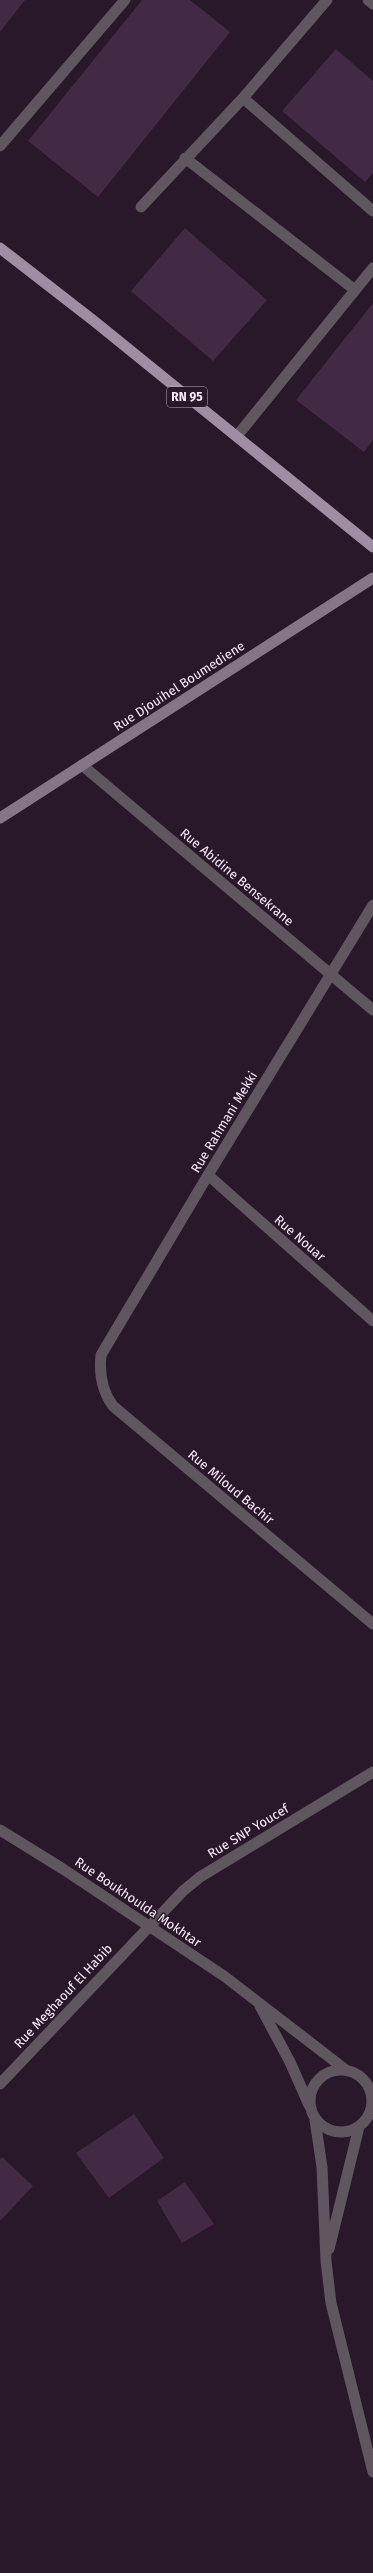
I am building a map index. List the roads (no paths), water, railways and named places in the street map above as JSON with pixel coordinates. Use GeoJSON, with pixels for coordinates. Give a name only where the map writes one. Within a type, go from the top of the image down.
{"type":"FeatureCollection","features":[{"type":"Feature","properties":{"kind":"main road","name":"RN 95"},"geometry":{"type":"LineString","coordinates":[[0,248],[237,436],[373,547]]}},
{"type":"Feature","properties":{"kind":"main road","name":"Rue Djouihel Boumediene"},"geometry":{"type":"LineString","coordinates":[[0,818],[373,578]]}},
{"type":"Feature","properties":{"kind":"street"},"geometry":{"type":"LineString","coordinates":[[0,146],[126,0]]}},
{"type":"Feature","properties":{"kind":"street"},"geometry":{"type":"LineString","coordinates":[[140,207],[243,98],[327,0]]}},
{"type":"Feature","properties":{"kind":"street"},"geometry":{"type":"LineString","coordinates":[[368,0],[373,4]]}},
{"type":"Feature","properties":{"kind":"street"},"geometry":{"type":"LineString","coordinates":[[243,98],[373,211]]}},
{"type":"Feature","properties":{"kind":"street"},"geometry":{"type":"LineString","coordinates":[[185,158],[355,290]]}},
{"type":"Feature","properties":{"kind":"street"},"geometry":{"type":"LineString","coordinates":[[237,436],[373,268]]}},
{"type":"Feature","properties":{"kind":"street","name":"Rue Abidine Bensekrane"},"geometry":{"type":"LineString","coordinates":[[82,765],[373,1010]]}},
{"type":"Feature","properties":{"kind":"street","name":"Rue Rahmani Mekki"},"geometry":{"type":"LineString","coordinates":[[101,1355],[208,1175],[373,905]]}},
{"type":"Feature","properties":{"kind":"street","name":"Rue Nouar"},"geometry":{"type":"LineString","coordinates":[[208,1175],[373,1321]]}},
{"type":"Feature","properties":{"kind":"street","name":"Rue Miloud Bachir"},"geometry":{"type":"LineString","coordinates":[[101,1355],[100,1366],[103,1388],[113,1406],[373,1624]]}},
{"type":"Feature","properties":{"kind":"street","name":"Rue SNP Youcef"},"geometry":{"type":"LineString","coordinates":[[147,1926],[200,1877],[373,1772]]}},
{"type":"Feature","properties":{"kind":"street","name":"Rue Boukhoulda Mokhtar"},"geometry":{"type":"LineString","coordinates":[[0,1830],[63,1869],[224,1976],[350,2072]]}},
{"type":"Feature","properties":{"kind":"street","name":"Rue Meghaouf El Habib"},"geometry":{"type":"LineString","coordinates":[[0,2084],[147,1926]]}},
{"type":"Feature","properties":{"kind":"street"},"geometry":{"type":"LineString","coordinates":[[258,2002],[290,2062],[315,2120],[322,2167],[326,2261],[331,2303],[373,2472]]}},
{"type":"Feature","properties":{"kind":"street"},"geometry":{"type":"LineString","coordinates":[[309,2106],[309,2096],[318,2079],[336,2070],[373,2075]]}},
{"type":"Feature","properties":{"kind":"street"},"geometry":{"type":"LineString","coordinates":[[315,2120],[328,2130],[338,2133],[358,2127],[370,2118],[371,2093],[362,2078],[350,2072]]}},
{"type":"Feature","properties":{"kind":"street"},"geometry":{"type":"LineString","coordinates":[[326,2261],[358,2127]]}}]}
